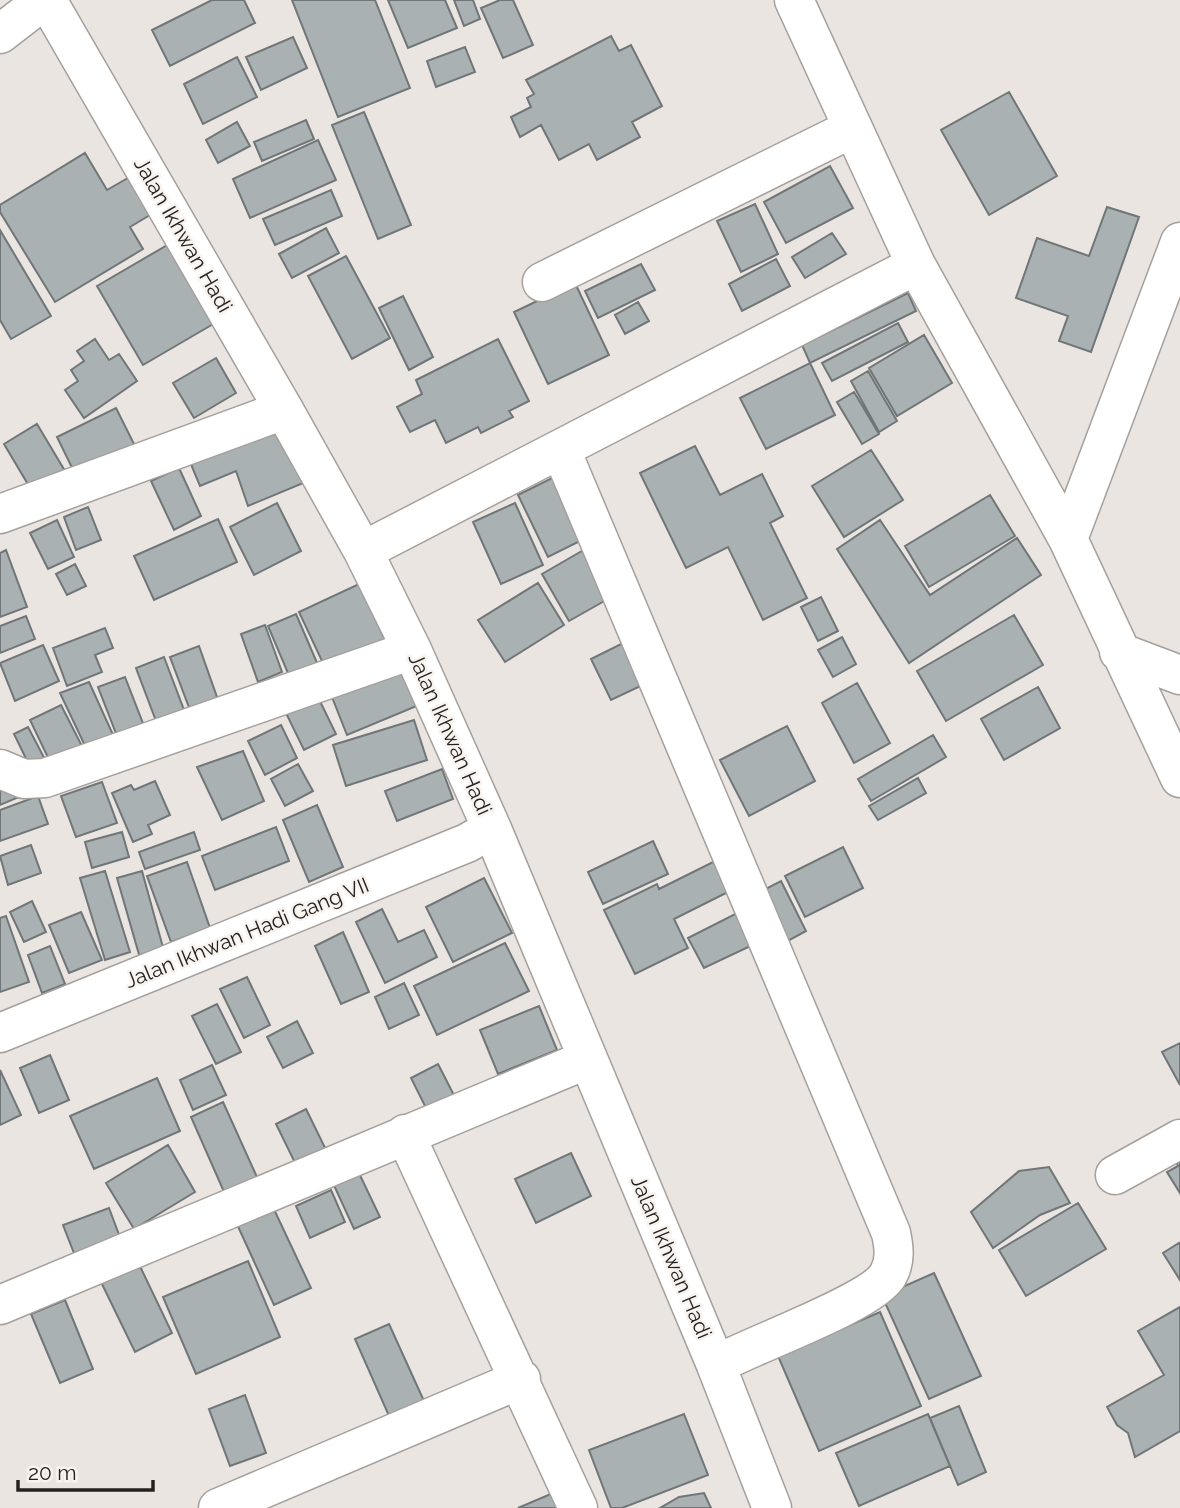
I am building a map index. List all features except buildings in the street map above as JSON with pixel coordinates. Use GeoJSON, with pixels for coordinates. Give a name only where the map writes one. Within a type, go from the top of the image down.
{"type":"FeatureCollection","features":[{"type":"Feature","properties":{"kind":"street"},"geometry":{"type":"LineString","coordinates":[[0,34],[46,0]]}},
{"type":"Feature","properties":{"kind":"street","name":"Jalan Ikhwan Hadi"},"geometry":{"type":"LineString","coordinates":[[46,0],[284,410],[363,551],[412,650],[492,829],[589,1059],[716,1365],[772,1508]]}},
{"type":"Feature","properties":{"kind":"street"},"geometry":{"type":"LineString","coordinates":[[794,0],[916,265],[1068,539],[1180,778]]}},
{"type":"Feature","properties":{"kind":"street"},"geometry":{"type":"LineString","coordinates":[[542,282],[853,128]]}},
{"type":"Feature","properties":{"kind":"street"},"geometry":{"type":"LineString","coordinates":[[1068,539],[1180,242]]}},
{"type":"Feature","properties":{"kind":"street"},"geometry":{"type":"LineString","coordinates":[[363,551],[916,265]]}},
{"type":"Feature","properties":{"kind":"street"},"geometry":{"type":"LineString","coordinates":[[0,514],[284,410]]}},
{"type":"Feature","properties":{"kind":"street"},"geometry":{"type":"LineString","coordinates":[[561,450],[891,1233],[895,1251],[888,1276],[864,1296],[716,1365]]}},
{"type":"Feature","properties":{"kind":"street"},"geometry":{"type":"LineString","coordinates":[[0,769],[24,779],[45,778],[412,650]]}},
{"type":"Feature","properties":{"kind":"street"},"geometry":{"type":"LineString","coordinates":[[1119,652],[1180,675]]}},
{"type":"Feature","properties":{"kind":"street","name":"Jalan Ikhwan Hadi Gang VII"},"geometry":{"type":"LineString","coordinates":[[0,1033],[467,843],[492,829]]}},
{"type":"Feature","properties":{"kind":"street"},"geometry":{"type":"LineString","coordinates":[[0,1304],[589,1059]]}},
{"type":"Feature","properties":{"kind":"street"},"geometry":{"type":"LineString","coordinates":[[405,1134],[579,1508]]}},
{"type":"Feature","properties":{"kind":"street"},"geometry":{"type":"LineString","coordinates":[[1115,1175],[1180,1139]]}},
{"type":"Feature","properties":{"kind":"street"},"geometry":{"type":"LineString","coordinates":[[218,1508],[521,1379]]}}]}
